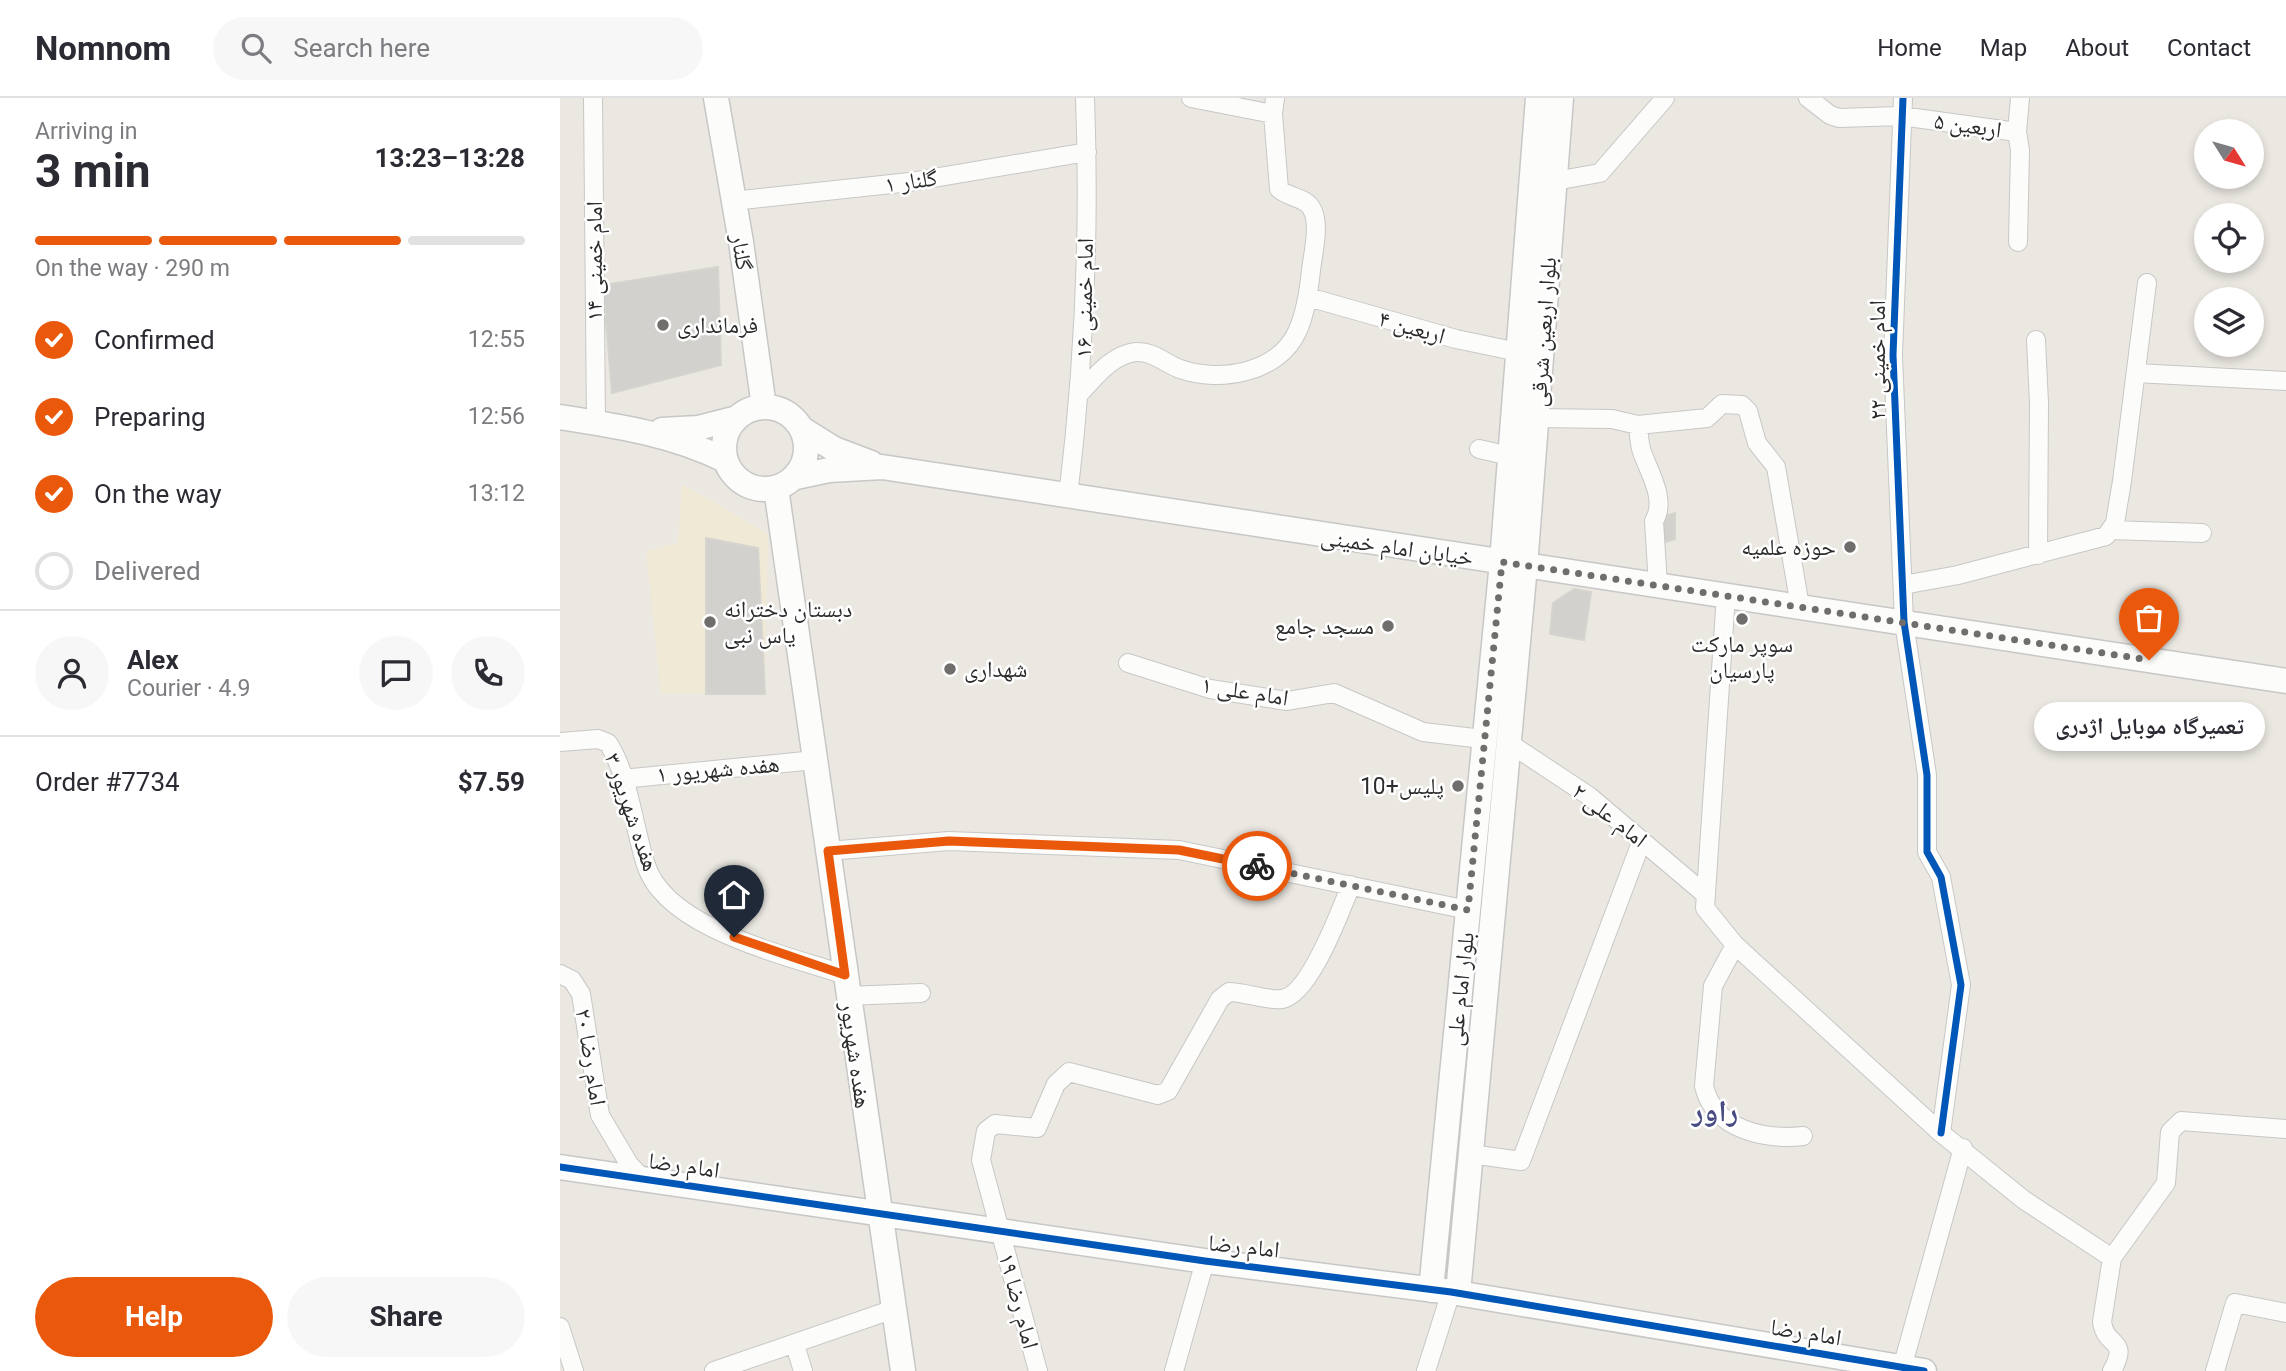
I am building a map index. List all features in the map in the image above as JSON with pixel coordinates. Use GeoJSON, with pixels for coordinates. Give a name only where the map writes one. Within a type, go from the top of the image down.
{"type":"FeatureCollection","features":[{"type":"Feature","properties":{"kind":"street","name":"امام خمینی ۱۴"},"geometry":{"type":"LineString","coordinates":[[593,98],[596,423]]}},
{"type":"Feature","properties":{"kind":"street","name":"گلنار"},"geometry":{"type":"LineString","coordinates":[[716,98],[741,242],[764,407]]}},
{"type":"Feature","properties":{"kind":"street","name":"امام خمینی ۱۶"},"geometry":{"type":"LineString","coordinates":[[1068,497],[1081,392],[1087,152],[1085,98]]}},
{"type":"Feature","properties":{"kind":"street"},"geometry":{"type":"LineString","coordinates":[[1081,392],[1106,366],[1135,352],[1147,353],[1181,370],[1231,375],[1260,366],[1283,352],[1297,332],[1308,298],[1315,228],[1314,210],[1300,199],[1279,189],[1274,106],[1191,98]]}},
{"type":"Feature","properties":{"kind":"street","name":"بلوار اربعین شرقی"},"geometry":{"type":"LineString","coordinates":[[1513,564],[1510,456],[1538,98]]}},
{"type":"Feature","properties":{"kind":"street","name":"بلوار اربعین شرقی"},"geometry":{"type":"LineString","coordinates":[[1513,564],[1536,418],[1561,98]]}},
{"type":"Feature","properties":{"kind":"street"},"geometry":{"type":"LineString","coordinates":[[1555,181],[1600,173],[1665,98]]}},
{"type":"Feature","properties":{"kind":"street","name":"اربعین ۵"},"geometry":{"type":"LineString","coordinates":[[1808,98],[1830,116],[1839,118],[1901,116],[2017,132],[2020,98]]}},
{"type":"Feature","properties":{"kind":"street","name":"امام خمینی ۲۲"},"geometry":{"type":"LineString","coordinates":[[1903,98],[1894,355],[1905,622],[1927,775],[1927,852],[1941,877],[1961,985],[1941,1133]]}},
{"type":"Feature","properties":{"kind":"street"},"geometry":{"type":"LineString","coordinates":[[2017,132],[2020,150],[2018,242]]}},
{"type":"Feature","properties":{"kind":"street","name":"گلنار ۱"},"geometry":{"type":"LineString","coordinates":[[733,201],[910,182],[1087,152]]}},
{"type":"Feature","properties":{"kind":"street"},"geometry":{"type":"LineString","coordinates":[[1903,585],[2038,555],[2106,536],[2115,523],[2119,502],[2147,283]]}},
{"type":"Feature","properties":{"kind":"street","name":"اربعین ۴"},"geometry":{"type":"LineString","coordinates":[[1308,298],[1456,339],[1518,352]]}},
{"type":"Feature","properties":{"kind":"street"},"geometry":{"type":"LineString","coordinates":[[2036,340],[2039,403],[2038,555]]}},
{"type":"Feature","properties":{"kind":"street"},"geometry":{"type":"LineString","coordinates":[[2136,373],[2286,381]]}},
{"type":"Feature","properties":{"kind":"street"},"geometry":{"type":"LineString","coordinates":[[1536,418],[1612,419],[1638,425],[1707,418],[1723,404],[1742,405],[1748,411],[1757,443],[1776,467],[1800,606]]}},
{"type":"Feature","properties":{"kind":"street"},"geometry":{"type":"LineString","coordinates":[[646,431],[698,428],[737,418],[758,407],[764,407],[790,415],[802,429],[834,449],[882,467]]}},
{"type":"Feature","properties":{"kind":"street"},"geometry":{"type":"LineString","coordinates":[[560,417],[646,431],[696,446],[725,460]]}},
{"type":"Feature","properties":{"kind":"street"},"geometry":{"type":"LineString","coordinates":[[737,418],[729,427],[723,444],[725,460],[733,476],[747,487],[786,483],[829,470],[882,467]]}},
{"type":"Feature","properties":{"kind":"street"},"geometry":{"type":"LineString","coordinates":[[1638,425],[1642,453],[1651,466],[1657,494],[1659,512],[1654,521],[1658,585]]}},
{"type":"Feature","properties":{"kind":"street"},"geometry":{"type":"LineString","coordinates":[[786,483],[805,462],[807,444],[802,429]]}},
{"type":"Feature","properties":{"kind":"street"},"geometry":{"type":"LineString","coordinates":[[1479,449],[1510,456]]}},
{"type":"Feature","properties":{"kind":"street","name":"خیابان امام خمینی"},"geometry":{"type":"LineString","coordinates":[[882,467],[2286,681]]}},
{"type":"Feature","properties":{"kind":"street","name":"هفده شهریور"},"geometry":{"type":"LineString","coordinates":[[786,483],[815,760],[903,1371]]}},
{"type":"Feature","properties":{"kind":"street"},"geometry":{"type":"LineString","coordinates":[[2110,530],[2202,533]]}},
{"type":"Feature","properties":{"kind":"street","name":"بلوار امام علی"},"geometry":{"type":"LineString","coordinates":[[1447,1292],[1468,910],[1483,739],[1513,564]]}},
{"type":"Feature","properties":{"kind":"street","name":"بلوار امام علی"},"geometry":{"type":"LineString","coordinates":[[1447,1292],[1471,1154],[1509,743],[1513,564]]}},
{"type":"Feature","properties":{"kind":"street"},"geometry":{"type":"LineString","coordinates":[[1726,595],[1705,908],[1735,945],[1941,1133],[2024,1200],[2112,1258]]}},
{"type":"Feature","properties":{"kind":"street","name":"امام علی ۱"},"geometry":{"type":"LineString","coordinates":[[1128,663],[1210,689],[1287,701],[1334,693],[1423,732],[1483,739]]}},
{"type":"Feature","properties":{"kind":"street","name":"هفده شهریور ۳"},"geometry":{"type":"LineString","coordinates":[[560,742],[598,739],[608,743],[622,779],[647,869],[675,906],[712,929],[846,985]]}},
{"type":"Feature","properties":{"kind":"street","name":"امام علی ۲"},"geometry":{"type":"LineString","coordinates":[[1509,743],[1589,796],[1706,895]]}},
{"type":"Feature","properties":{"kind":"street","name":"هفده شهریور ۱"},"geometry":{"type":"LineString","coordinates":[[622,779],[815,760]]}},
{"type":"Feature","properties":{"kind":"street"},"geometry":{"type":"LineString","coordinates":[[1471,1154],[1521,1161],[1642,840]]}},
{"type":"Feature","properties":{"kind":"street"},"geometry":{"type":"LineString","coordinates":[[828,851],[949,841],[1179,850],[1468,910]]}},
{"type":"Feature","properties":{"kind":"street","name":"امام رضا ۱۹"},"geometry":{"type":"LineString","coordinates":[[1038,1371],[981,1160],[989,1126],[1037,1128],[1056,1084],[1069,1072],[1158,1095],[1168,1091],[1220,999],[1228,992],[1283,999],[1293,993],[1322,951],[1351,885]]}},
{"type":"Feature","properties":{"kind":"street"},"geometry":{"type":"LineString","coordinates":[[1735,945],[1713,986],[1704,1086],[1707,1098],[1724,1119],[1743,1129],[1779,1138],[1803,1136]]}},
{"type":"Feature","properties":{"kind":"street","name":"امام رضا ۲۰"},"geometry":{"type":"LineString","coordinates":[[560,974],[572,980],[581,994],[600,1115],[629,1164],[642,1178]]}},
{"type":"Feature","properties":{"kind":"street"},"geometry":{"type":"LineString","coordinates":[[846,985],[920,993]]}},
{"type":"Feature","properties":{"kind":"street"},"geometry":{"type":"LineString","coordinates":[[2112,1371],[2120,1352],[2119,1346],[2104,1331],[2102,1322],[2112,1258],[2166,1182],[2170,1132],[2181,1121],[2286,1129]]}},
{"type":"Feature","properties":{"kind":"street"},"geometry":{"type":"LineString","coordinates":[[1913,1369],[1963,1149]]}},
{"type":"Feature","properties":{"kind":"street","name":"امام رضا"},"geometry":{"type":"LineString","coordinates":[[560,1167],[1205,1261],[1447,1292],[1834,1364],[1913,1369]]}},
{"type":"Feature","properties":{"kind":"street"},"geometry":{"type":"LineString","coordinates":[[1174,1371],[1205,1261]]}},
{"type":"Feature","properties":{"kind":"street"},"geometry":{"type":"LineString","coordinates":[[1426,1371],[1447,1292]]}},
{"type":"Feature","properties":{"kind":"street"},"geometry":{"type":"LineString","coordinates":[[2215,1371],[2235,1303],[2286,1313]]}},
{"type":"Feature","properties":{"kind":"street"},"geometry":{"type":"LineString","coordinates":[[714,1371],[894,1309]]}},
{"type":"Feature","properties":{"kind":"street"},"geometry":{"type":"LineString","coordinates":[[560,1327],[574,1371]]}},
{"type":"Feature","properties":{"kind":"street"},"geometry":{"type":"LineString","coordinates":[[794,1345],[803,1371]]}},
{"type":"Feature","properties":{"kind":"shaded area","name":"دبستان دخترانه یاس نبی"},"geometry":{"type":"Polygon","coordinates":[[[682,484],[768,534],[765,694],[661,693],[646,551],[678,543],[682,484]]]}},
{"type":"Feature","properties":{"kind":"building","name":"فرمانداری"},"geometry":{"type":"Polygon","coordinates":[[[718,267],[721,365],[612,393],[603,285],[718,267]]]}},
{"type":"Feature","properties":{"kind":"building"},"geometry":{"type":"Polygon","coordinates":[[[1675,513],[1675,539],[1660,544],[1658,518],[1675,513]]]}},
{"type":"Feature","properties":{"kind":"building"},"geometry":{"type":"Polygon","coordinates":[[[706,538],[758,548],[765,694],[706,694],[706,538]]]}},
{"type":"Feature","properties":{"kind":"building"},"geometry":{"type":"Polygon","coordinates":[[[1574,589],[1591,592],[1584,640],[1550,634],[1553,603],[1574,589]]]}},
{"type":"Feature","properties":{"kind":"cycle path"},"geometry":{"type":"LineString","coordinates":[[1903,98],[1893,355],[1904,622],[1927,775],[1927,852],[1941,877],[1961,985],[1941,1133]]}},
{"type":"Feature","properties":{"kind":"cycle path"},"geometry":{"type":"LineString","coordinates":[[560,1167],[1205,1261],[1451,1292],[1924,1371]]}},
{"type":"Feature","properties":{"kind":"way so far"},"geometry":{"type":"LineString","coordinates":[[1257,866],[1468,910],[1502,562],[2149,660]]}},
{"type":"Feature","properties":{"kind":"place","name":"فرمانداری"},"geometry":{"type":"Point","coordinates":[663,325]}},
{"type":"Feature","properties":{"kind":"place","name":"حوزه علمیه"},"geometry":{"type":"Point","coordinates":[1850,547]}},
{"type":"Feature","properties":{"kind":"place","name":"سوپر مارکت پارسیان"},"geometry":{"type":"Point","coordinates":[1742,619]}},
{"type":"Feature","properties":{"kind":"place","name":"دبستان دخترانه یاس نبی"},"geometry":{"type":"Point","coordinates":[710,622]}},
{"type":"Feature","properties":{"kind":"place","name":"مسجد جامع"},"geometry":{"type":"Point","coordinates":[1388,626]}},
{"type":"Feature","properties":{"kind":"place","name":"تعمیرگاه موبایل اژدری"},"geometry":{"type":"Point","coordinates":[2149,660]}},
{"type":"Feature","properties":{"kind":"place","name":"شهداری"},"geometry":{"type":"Point","coordinates":[950,669]}},
{"type":"Feature","properties":{"kind":"place","name":"پلیس+10"},"geometry":{"type":"Point","coordinates":[1458,786]}},
{"type":"Feature","properties":{"kind":"district","name":"راور"},"geometry":{"type":"Point","coordinates":[1715,1111]}},
{"type":"Feature","properties":{"kind":"route"},"geometry":{"type":"LineString","coordinates":[[734,937],[845,975],[828,851],[949,841],[1179,850],[1257,866]]}}]}
